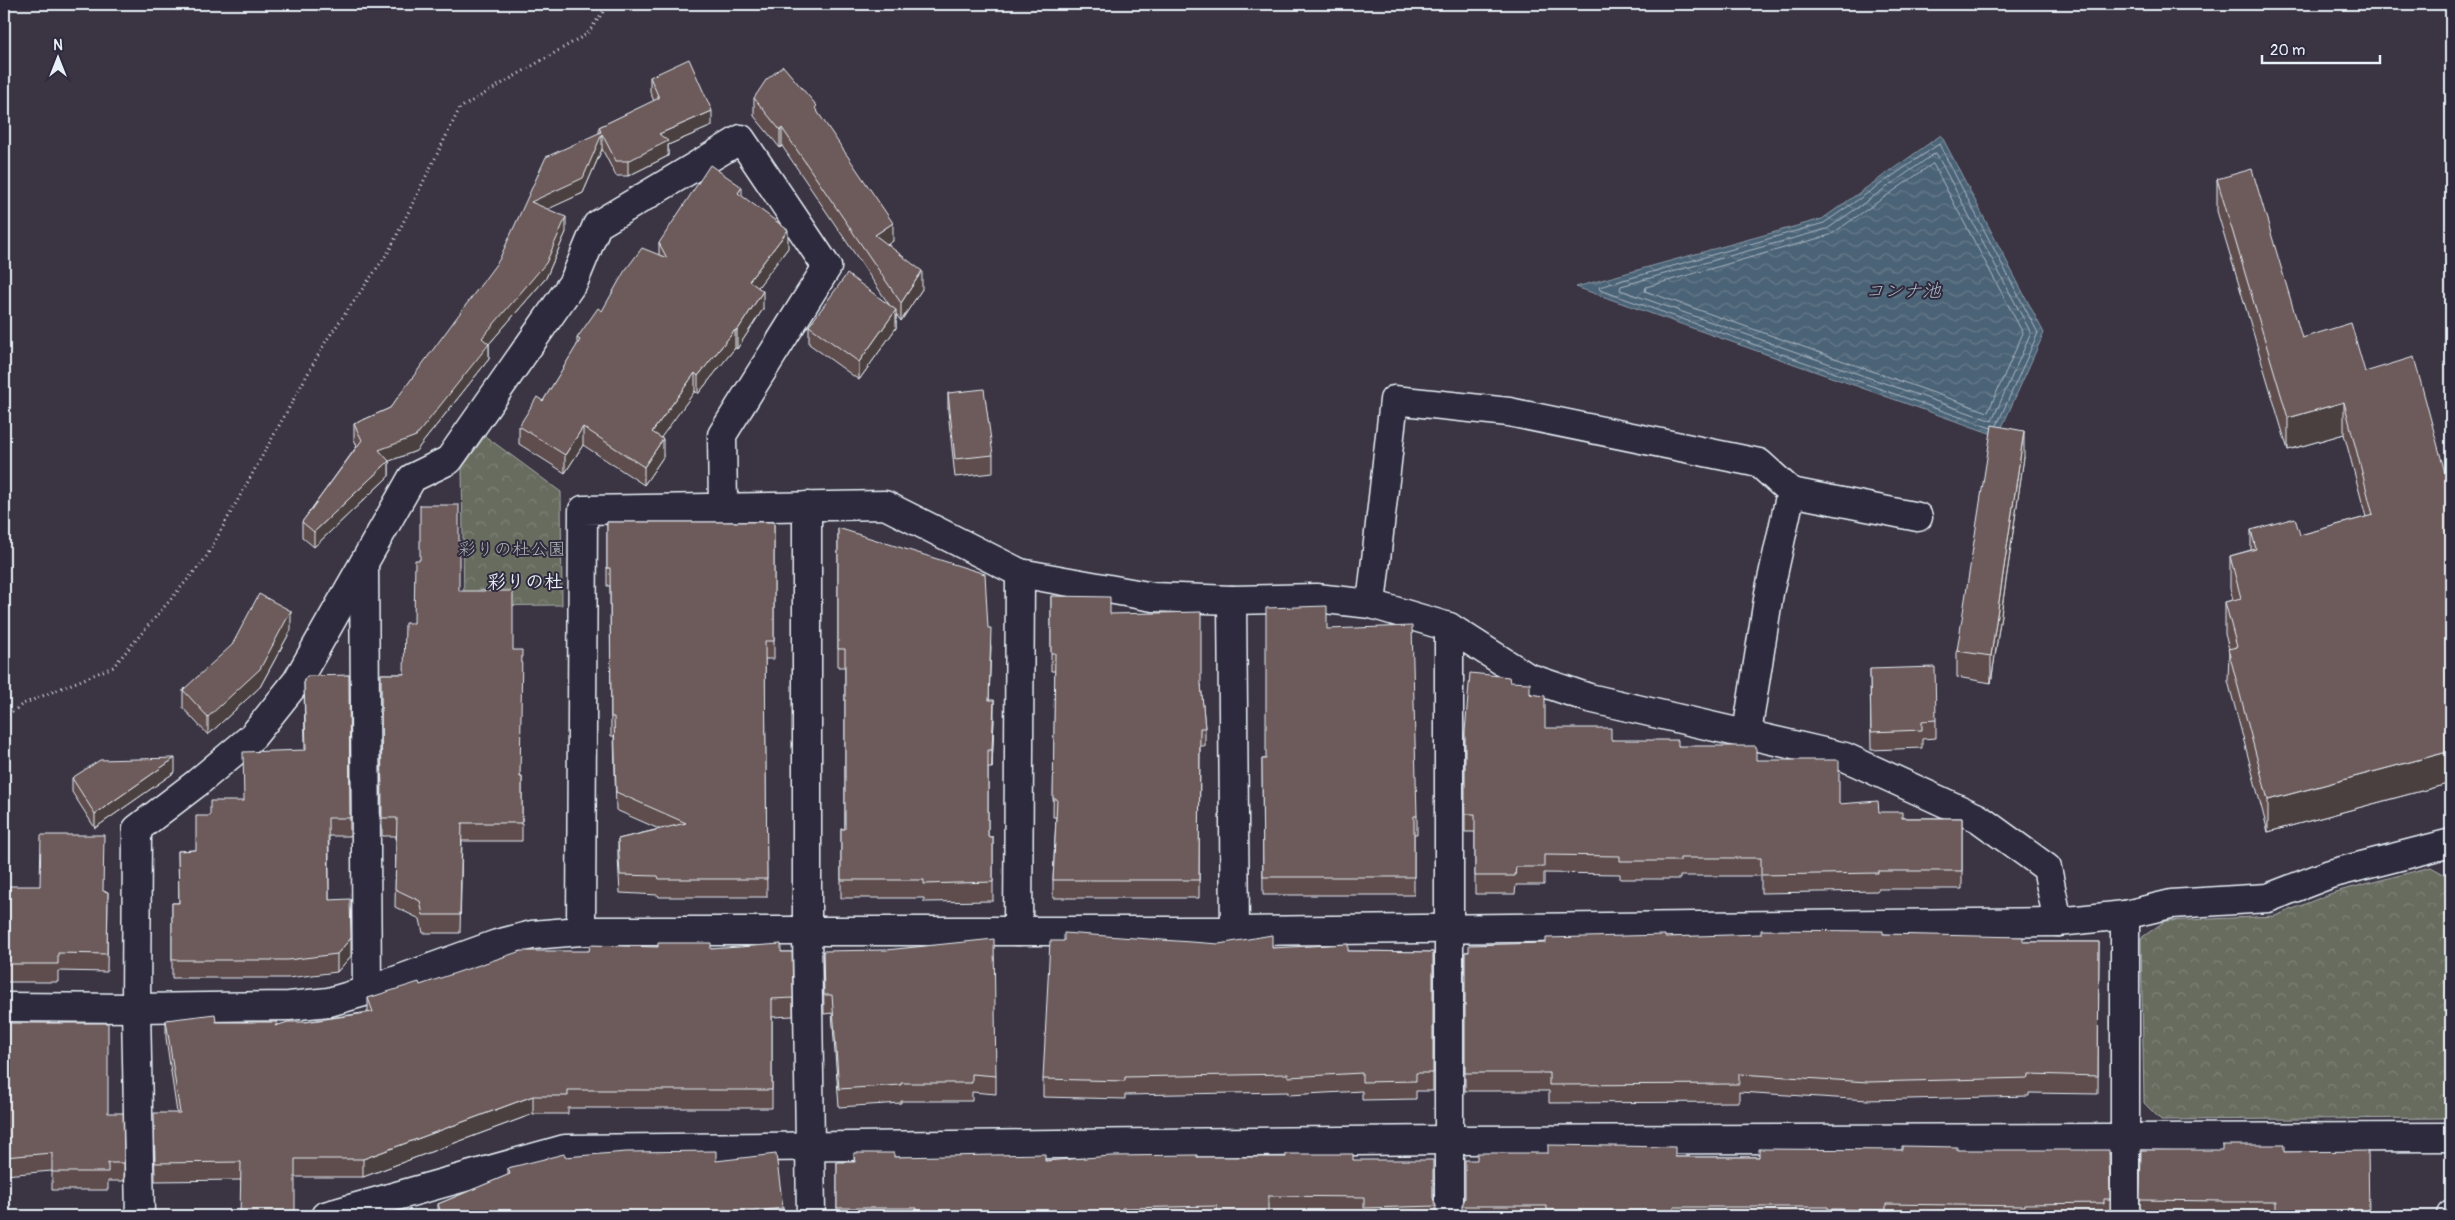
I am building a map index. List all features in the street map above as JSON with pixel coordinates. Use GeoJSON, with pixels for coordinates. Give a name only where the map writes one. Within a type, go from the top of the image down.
{"type":"FeatureCollection","features":[{"type":"Feature","properties":{"kind":"street"},"geometry":{"type":"LineString","coordinates":[[140,1216],[136,1008],[137,829],[197,783],[253,736],[297,680],[412,478],[449,460],[574,281],[597,225],[741,139],[827,267],[722,434],[723,508]]}},
{"type":"Feature","properties":{"kind":"street"},"geometry":{"type":"LineString","coordinates":[[1371,604],[1394,400],[1509,412],[1759,463],[1791,492],[1918,517]]}},
{"type":"Feature","properties":{"kind":"street"},"geometry":{"type":"LineString","coordinates":[[1747,733],[1769,593],[1791,492]]}},
{"type":"Feature","properties":{"kind":"street"},"geometry":{"type":"LineString","coordinates":[[581,930],[583,510],[885,505],[1020,573],[1153,598],[1232,600],[1316,598],[1371,604],[1448,627],[1527,677],[1589,698],[1845,757],[1978,818],[2047,868],[2058,922]]}},
{"type":"Feature","properties":{"kind":"street"},"geometry":{"type":"LineString","coordinates":[[807,506],[807,932],[811,1216]]}},
{"type":"Feature","properties":{"kind":"street"},"geometry":{"type":"LineString","coordinates":[[364,560],[367,991]]}},
{"type":"Feature","properties":{"kind":"street"},"geometry":{"type":"LineString","coordinates":[[1018,930],[1020,573]]}},
{"type":"Feature","properties":{"kind":"street"},"geometry":{"type":"LineString","coordinates":[[1232,600],[1235,931]]}},
{"type":"Feature","properties":{"kind":"street"},"geometry":{"type":"LineString","coordinates":[[1448,627],[1449,1216]]}},
{"type":"Feature","properties":{"kind":"street"},"geometry":{"type":"LineString","coordinates":[[4,1007],[289,1006],[329,1002],[367,991],[497,944],[532,935],[581,930],[807,932],[1018,930],[1235,931],[1448,927],[2058,922],[2124,915],[2170,904],[2268,898],[2330,874],[2451,843]]}},
{"type":"Feature","properties":{"kind":"street"},"geometry":{"type":"LineString","coordinates":[[2124,915],[2125,1216]]}},
{"type":"Feature","properties":{"kind":"street"},"geometry":{"type":"LineString","coordinates":[[325,1216],[565,1149],[1448,1140],[2451,1137]]}},
{"type":"Feature","properties":{"kind":"path"},"geometry":{"type":"LineString","coordinates":[[4,718],[23,704],[113,668],[205,560],[326,341],[389,251],[460,108],[588,34],[609,4]]}},
{"type":"Feature","properties":{"kind":"green space","name":"彩りの杜公園"},"geometry":{"type":"Polygon","coordinates":[[[485,436],[561,492],[562,605],[464,606],[462,468],[485,436]]]}},
{"type":"Feature","properties":{"kind":"green space"},"geometry":{"type":"Polygon","coordinates":[[[2431,867],[2451,878],[2451,1118],[2161,1120],[2144,1103],[2141,938],[2165,921],[2275,916],[2335,892],[2431,867]]]}},
{"type":"Feature","properties":{"kind":"water","name":"コンナ池"},"geometry":{"type":"Polygon","coordinates":[[[1941,135],[2044,333],[1998,436],[1576,287],[1822,219],[1941,135]]]}},
{"type":"Feature","properties":{"kind":"building"},"geometry":{"type":"Polygon","coordinates":[[[689,59],[712,111],[659,134],[668,141],[628,161],[616,161],[602,134],[583,178],[531,202],[566,217],[546,263],[482,338],[489,344],[416,436],[379,450],[389,461],[314,532],[302,522],[362,440],[354,424],[390,408],[499,260],[546,157],[601,132],[599,127],[659,98],[650,77],[689,59]]]}},
{"type":"Feature","properties":{"kind":"building"},"geometry":{"type":"Polygon","coordinates":[[[783,66],[817,106],[815,108],[893,223],[875,235],[922,271],[901,303],[782,128],[780,130],[754,98],[766,80],[783,66]]]}},
{"type":"Feature","properties":{"kind":"building"},"geometry":{"type":"Polygon","coordinates":[[[710,165],[742,187],[738,193],[788,230],[749,281],[763,291],[737,331],[735,330],[698,376],[695,373],[652,432],[663,439],[644,467],[583,427],[565,455],[519,426],[537,397],[543,401],[580,340],[577,338],[598,308],[602,311],[624,272],[642,248],[667,258],[659,243],[710,165]]]}},
{"type":"Feature","properties":{"kind":"building"},"geometry":{"type":"Polygon","coordinates":[[[2252,169],[2302,338],[2351,323],[2365,372],[2414,357],[2451,495],[2451,751],[2268,800],[2228,649],[2237,647],[2225,602],[2241,598],[2230,556],[2256,549],[2251,530],[2295,518],[2300,535],[2373,515],[2344,402],[2288,418],[2217,179],[2252,169]]]}},
{"type":"Feature","properties":{"kind":"building"},"geometry":{"type":"Polygon","coordinates":[[[847,274],[896,310],[859,362],[809,326],[847,274]]]}},
{"type":"Feature","properties":{"kind":"building"},"geometry":{"type":"Polygon","coordinates":[[[984,389],[993,455],[955,459],[948,393],[984,389]]]}},
{"type":"Feature","properties":{"kind":"building"},"geometry":{"type":"Polygon","coordinates":[[[1992,425],[2024,431],[1991,656],[1957,651],[1992,425]]]}},
{"type":"Feature","properties":{"kind":"building"},"geometry":{"type":"Polygon","coordinates":[[[420,505],[459,505],[459,591],[513,591],[513,650],[522,650],[520,777],[522,777],[522,823],[462,823],[460,915],[423,915],[420,901],[395,889],[397,818],[382,818],[381,674],[404,674],[405,623],[414,623],[415,560],[420,560],[420,505]]]}},
{"type":"Feature","properties":{"kind":"building"},"geometry":{"type":"Polygon","coordinates":[[[607,522],[774,522],[774,641],[765,641],[767,879],[659,879],[658,876],[620,875],[618,839],[686,823],[616,792],[614,717],[611,717],[610,568],[607,568],[607,522]]]}},
{"type":"Feature","properties":{"kind":"building"},"geometry":{"type":"Polygon","coordinates":[[[838,528],[985,574],[988,628],[991,628],[989,700],[994,700],[992,750],[988,750],[988,837],[993,837],[993,882],[924,884],[924,880],[841,880],[841,829],[845,829],[845,649],[838,649],[838,528]]]}},
{"type":"Feature","properties":{"kind":"building"},"geometry":{"type":"Polygon","coordinates":[[[259,594],[291,611],[260,669],[208,717],[183,690],[232,645],[259,594]]]}},
{"type":"Feature","properties":{"kind":"building"},"geometry":{"type":"Polygon","coordinates":[[[1051,596],[1110,597],[1110,614],[1201,612],[1201,684],[1205,728],[1200,728],[1199,880],[1053,880],[1057,799],[1053,799],[1055,653],[1051,653],[1051,596]]]}},
{"type":"Feature","properties":{"kind":"building"},"geometry":{"type":"Polygon","coordinates":[[[1327,606],[1327,629],[1412,626],[1417,816],[1414,816],[1414,877],[1263,877],[1262,759],[1266,759],[1266,608],[1327,606]]]}},
{"type":"Feature","properties":{"kind":"building"},"geometry":{"type":"Polygon","coordinates":[[[1935,667],[1936,720],[1922,721],[1922,730],[1871,732],[1870,669],[1935,667]]]}},
{"type":"Feature","properties":{"kind":"building"},"geometry":{"type":"Polygon","coordinates":[[[1470,673],[1509,677],[1510,682],[1530,683],[1530,694],[1545,696],[1545,728],[1611,728],[1611,740],[1678,740],[1678,746],[1756,746],[1756,760],[1839,760],[1839,804],[1878,801],[1879,812],[1902,812],[1902,818],[1962,818],[1962,871],[1878,871],[1878,873],[1761,875],[1761,858],[1680,858],[1680,861],[1620,861],[1620,856],[1544,855],[1544,867],[1516,867],[1515,876],[1475,876],[1475,814],[1465,814],[1465,732],[1470,673]]]}},
{"type":"Feature","properties":{"kind":"building"},"geometry":{"type":"Polygon","coordinates":[[[349,675],[350,818],[328,818],[329,900],[350,899],[351,938],[337,954],[288,960],[172,960],[172,903],[179,903],[178,851],[196,850],[196,816],[210,816],[210,801],[244,801],[243,752],[306,750],[304,680],[307,676],[349,675]]]}},
{"type":"Feature","properties":{"kind":"building"},"geometry":{"type":"Polygon","coordinates":[[[175,758],[95,814],[72,778],[100,760],[175,758]]]}},
{"type":"Feature","properties":{"kind":"building"},"geometry":{"type":"Polygon","coordinates":[[[41,835],[104,835],[103,891],[108,892],[107,954],[58,953],[58,964],[4,964],[4,892],[9,892],[9,886],[40,886],[41,835]]]}},
{"type":"Feature","properties":{"kind":"building"},"geometry":{"type":"Polygon","coordinates":[[[1761,930],[1883,931],[1883,934],[2023,937],[2023,942],[2099,942],[2098,1076],[2029,1074],[2029,1078],[1868,1082],[1739,1074],[1739,1084],[1549,1085],[1549,1073],[1465,1073],[1465,952],[1469,952],[1469,945],[1546,943],[1546,938],[1761,934],[1761,930]]]}},
{"type":"Feature","properties":{"kind":"building"},"geometry":{"type":"Polygon","coordinates":[[[1064,933],[1219,944],[1272,935],[1272,948],[1348,944],[1348,951],[1433,952],[1433,1073],[1416,1073],[1416,1081],[1362,1082],[1362,1073],[1288,1077],[1288,1074],[1125,1077],[1125,1081],[1043,1079],[1050,941],[1064,941],[1064,933]]]}},
{"type":"Feature","properties":{"kind":"building"},"geometry":{"type":"Polygon","coordinates":[[[994,939],[996,1076],[972,1074],[972,1083],[901,1083],[901,1085],[839,1089],[832,995],[824,995],[823,951],[886,950],[994,939]]]}},
{"type":"Feature","properties":{"kind":"building"},"geometry":{"type":"Polygon","coordinates":[[[658,943],[711,943],[711,949],[781,944],[781,952],[792,952],[793,998],[772,999],[772,1090],[568,1090],[568,1096],[533,1096],[363,1159],[295,1159],[295,1216],[240,1216],[241,1162],[155,1163],[154,1113],[180,1113],[166,1020],[215,1014],[216,1022],[278,1022],[275,1026],[288,1022],[305,1022],[373,1012],[368,998],[419,982],[420,985],[521,951],[589,951],[590,945],[658,947],[658,943]]]}},
{"type":"Feature","properties":{"kind":"building"},"geometry":{"type":"Polygon","coordinates":[[[4,1023],[108,1023],[108,1113],[123,1113],[124,1163],[108,1163],[108,1172],[52,1172],[52,1153],[4,1157],[4,1023]]]}},
{"type":"Feature","properties":{"kind":"building"},"geometry":{"type":"Polygon","coordinates":[[[1548,1145],[1675,1147],[1675,1157],[1759,1157],[1759,1149],[1902,1150],[1902,1146],[1957,1147],[1957,1150],[2109,1150],[2110,1199],[2104,1199],[2104,1203],[2025,1204],[2025,1206],[1886,1204],[1886,1210],[1828,1209],[1828,1207],[1674,1207],[1674,1211],[1547,1210],[1547,1206],[1462,1206],[1465,1198],[1465,1160],[1477,1160],[1477,1153],[1548,1153],[1548,1145]]]}},
{"type":"Feature","properties":{"kind":"building"},"geometry":{"type":"Polygon","coordinates":[[[2222,1145],[2284,1145],[2284,1152],[2368,1151],[2369,1216],[2276,1216],[2276,1202],[2140,1200],[2141,1150],[2222,1150],[2222,1145]]]}},
{"type":"Feature","properties":{"kind":"building"},"geometry":{"type":"Polygon","coordinates":[[[716,1151],[716,1161],[776,1154],[783,1208],[730,1214],[663,1214],[663,1211],[589,1216],[588,1209],[562,1216],[427,1216],[440,1210],[438,1204],[510,1174],[508,1168],[564,1154],[565,1157],[626,1152],[716,1151]]]}},
{"type":"Feature","properties":{"kind":"building"},"geometry":{"type":"Polygon","coordinates":[[[854,1153],[894,1153],[894,1157],[1045,1154],[1045,1161],[1111,1156],[1286,1157],[1286,1154],[1353,1154],[1353,1160],[1433,1160],[1433,1198],[1436,1206],[1364,1208],[1364,1197],[1268,1196],[1268,1216],[1217,1216],[1217,1206],[1122,1208],[1123,1216],[1062,1216],[1062,1212],[981,1216],[917,1216],[917,1208],[837,1208],[837,1162],[855,1162],[854,1153]]]}},
{"type":"Feature","properties":{"kind":"district","name":"彩りの杜"},"geometry":{"type":"Point","coordinates":[525,582]}}]}
